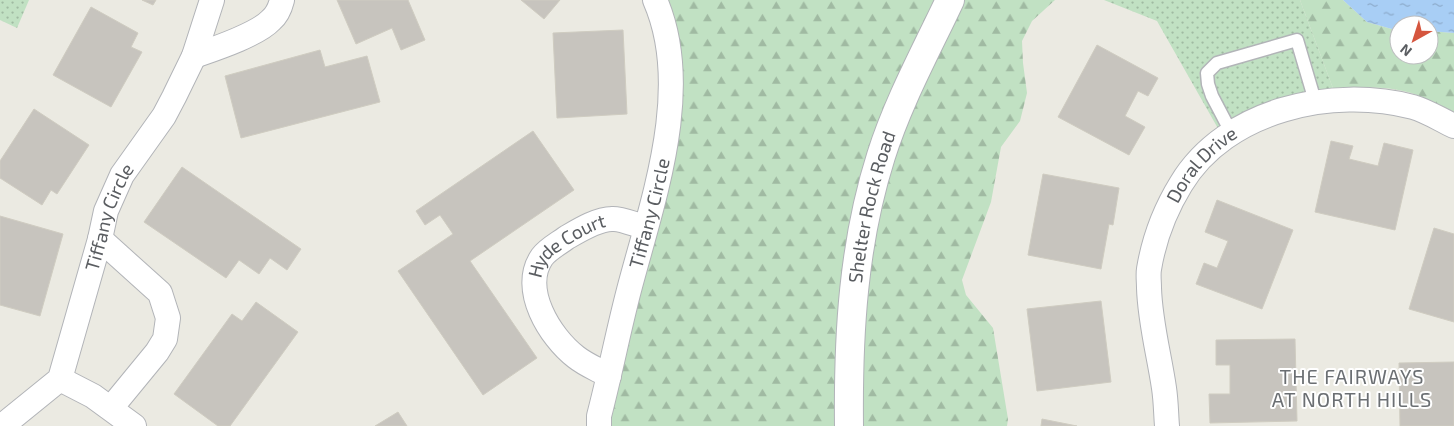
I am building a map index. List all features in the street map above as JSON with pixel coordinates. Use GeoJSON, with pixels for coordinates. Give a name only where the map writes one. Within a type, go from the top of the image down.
{"type":"FeatureCollection","features":[{"type":"Feature","properties":{"kind":"main road","name":"Shelter Rock Road"},"geometry":{"type":"LineString","coordinates":[[849,426],[849,359],[852,305],[858,253],[872,188],[881,155],[894,121],[950,0]]}},
{"type":"Feature","properties":{"kind":"street","name":"Tiffany Circle"},"geometry":{"type":"LineString","coordinates":[[60,379],[100,239],[106,211],[122,175],[164,116],[194,56],[212,0]]}},
{"type":"Feature","properties":{"kind":"street"},"geometry":{"type":"LineString","coordinates":[[194,56],[264,26],[273,19],[280,9],[282,0]]}},
{"type":"Feature","properties":{"kind":"street","name":"Tiffany Circle"},"geometry":{"type":"LineString","coordinates":[[599,426],[599,416],[618,331],[659,176],[668,129],[672,79],[669,49],[655,0]]}},
{"type":"Feature","properties":{"kind":"street","name":"Doral Drive"},"geometry":{"type":"LineString","coordinates":[[1167,426],[1165,390],[1150,310],[1149,270],[1162,221],[1181,183],[1200,160],[1220,142],[1255,121],[1294,106],[1315,101],[1355,98],[1388,101],[1416,108],[1454,126]]}},
{"type":"Feature","properties":{"kind":"street","name":"Hyde Court"},"geometry":{"type":"LineString","coordinates":[[609,376],[577,358],[560,342],[539,308],[535,296],[535,273],[542,257],[550,249],[583,228],[612,219],[645,227]]}},
{"type":"Feature","properties":{"kind":"street"},"geometry":{"type":"LineString","coordinates":[[100,239],[160,292],[168,318],[165,339],[157,352],[111,408]]}},
{"type":"Feature","properties":{"kind":"street"},"geometry":{"type":"LineString","coordinates":[[2,426],[60,379],[93,396],[134,426]]}},
{"type":"Feature","properties":{"kind":"lane"},"geometry":{"type":"LineString","coordinates":[[1232,134],[1208,84],[1207,73],[1217,63],[1297,40],[1315,101]]}},
{"type":"Feature","properties":{"kind":"green space"},"geometry":{"type":"Polygon","coordinates":[[[0,0],[29,0],[17,28],[0,20],[0,0]]]}},
{"type":"Feature","properties":{"kind":"green space"},"geometry":{"type":"Polygon","coordinates":[[[655,0],[1055,0],[1032,21],[1022,41],[1027,93],[1020,121],[1001,147],[991,202],[962,280],[966,295],[993,328],[1008,419],[1007,426],[599,426],[668,129],[655,0]]]}},
{"type":"Feature","properties":{"kind":"green space"},"geometry":{"type":"Polygon","coordinates":[[[1104,0],[1300,0],[1334,91],[1224,139],[1157,21],[1104,0]]]}},
{"type":"Feature","properties":{"kind":"green space"},"geometry":{"type":"Polygon","coordinates":[[[1300,0],[1343,0],[1367,22],[1389,28],[1389,65],[1439,65],[1439,32],[1454,33],[1454,112],[1400,90],[1356,88],[1334,91],[1300,0]]]}},
{"type":"Feature","properties":{"kind":"water"},"geometry":{"type":"Polygon","coordinates":[[[1343,0],[1454,0],[1454,33],[1439,32],[1439,15],[1389,15],[1389,28],[1367,22],[1343,0]]]}},
{"type":"Feature","properties":{"kind":"building"},"geometry":{"type":"Polygon","coordinates":[[[142,0],[156,0],[153,5],[142,0]]]}},
{"type":"Feature","properties":{"kind":"building"},"geometry":{"type":"Polygon","coordinates":[[[337,0],[408,0],[425,40],[401,50],[392,28],[356,44],[337,0]]]}},
{"type":"Feature","properties":{"kind":"building"},"geometry":{"type":"Polygon","coordinates":[[[521,0],[560,0],[544,19],[521,0]]]}},
{"type":"Feature","properties":{"kind":"building"},"geometry":{"type":"Polygon","coordinates":[[[91,7],[138,33],[131,47],[142,52],[111,107],[53,75],[91,7]]]}},
{"type":"Feature","properties":{"kind":"building"},"geometry":{"type":"Polygon","coordinates":[[[623,30],[627,114],[557,118],[553,33],[623,30]]]}},
{"type":"Feature","properties":{"kind":"building"},"geometry":{"type":"Polygon","coordinates":[[[1097,45],[1158,78],[1148,96],[1138,91],[1125,116],[1145,127],[1129,155],[1058,117],[1097,45]]]}},
{"type":"Feature","properties":{"kind":"building"},"geometry":{"type":"Polygon","coordinates":[[[320,50],[325,67],[367,56],[380,102],[241,138],[225,76],[320,50]]]}},
{"type":"Feature","properties":{"kind":"building"},"geometry":{"type":"Polygon","coordinates":[[[34,109],[89,145],[57,194],[51,190],[42,205],[0,178],[0,161],[34,109]]]}},
{"type":"Feature","properties":{"kind":"building"},"geometry":{"type":"Polygon","coordinates":[[[533,131],[574,190],[470,261],[537,358],[483,395],[398,271],[453,234],[440,215],[425,225],[416,211],[533,131]]]}},
{"type":"Feature","properties":{"kind":"building"},"geometry":{"type":"Polygon","coordinates":[[[1331,141],[1353,146],[1349,159],[1378,166],[1384,143],[1413,150],[1395,230],[1315,212],[1331,141]]]}},
{"type":"Feature","properties":{"kind":"building"},"geometry":{"type":"Polygon","coordinates":[[[182,167],[301,249],[287,270],[270,258],[259,274],[239,260],[226,278],[144,222],[182,167]]]}},
{"type":"Feature","properties":{"kind":"building"},"geometry":{"type":"Polygon","coordinates":[[[1043,174],[1119,188],[1113,225],[1109,224],[1101,269],[1028,255],[1043,174]]]}},
{"type":"Feature","properties":{"kind":"building"},"geometry":{"type":"Polygon","coordinates":[[[1217,200],[1293,230],[1262,309],[1196,284],[1204,263],[1217,268],[1228,241],[1205,232],[1217,200]]]}},
{"type":"Feature","properties":{"kind":"building"},"geometry":{"type":"Polygon","coordinates":[[[0,216],[63,234],[40,316],[0,305],[0,216]]]}},
{"type":"Feature","properties":{"kind":"building"},"geometry":{"type":"Polygon","coordinates":[[[1434,228],[1454,234],[1454,322],[1409,309],[1434,228]]]}},
{"type":"Feature","properties":{"kind":"building"},"geometry":{"type":"Polygon","coordinates":[[[1101,301],[1111,382],[1037,391],[1027,309],[1101,301]]]}},
{"type":"Feature","properties":{"kind":"building"},"geometry":{"type":"Polygon","coordinates":[[[256,302],[298,332],[230,426],[218,426],[174,394],[232,314],[242,321],[256,302]]]}},
{"type":"Feature","properties":{"kind":"building"},"geometry":{"type":"Polygon","coordinates":[[[1295,339],[1297,421],[1210,423],[1209,394],[1230,394],[1230,365],[1216,365],[1216,340],[1295,339]]]}},
{"type":"Feature","properties":{"kind":"building"},"geometry":{"type":"Polygon","coordinates":[[[1454,362],[1454,426],[1400,426],[1399,363],[1454,362]]]}},
{"type":"Feature","properties":{"kind":"building"},"geometry":{"type":"Polygon","coordinates":[[[398,412],[407,426],[375,426],[398,412]]]}},
{"type":"Feature","properties":{"kind":"building"},"geometry":{"type":"Polygon","coordinates":[[[1042,419],[1077,426],[1041,426],[1042,419]]]}},
{"type":"Feature","properties":{"kind":"district","name":"THE FAIRWAYS AT NORTH HILLS"},"geometry":{"type":"Point","coordinates":[1352,388]}}]}
